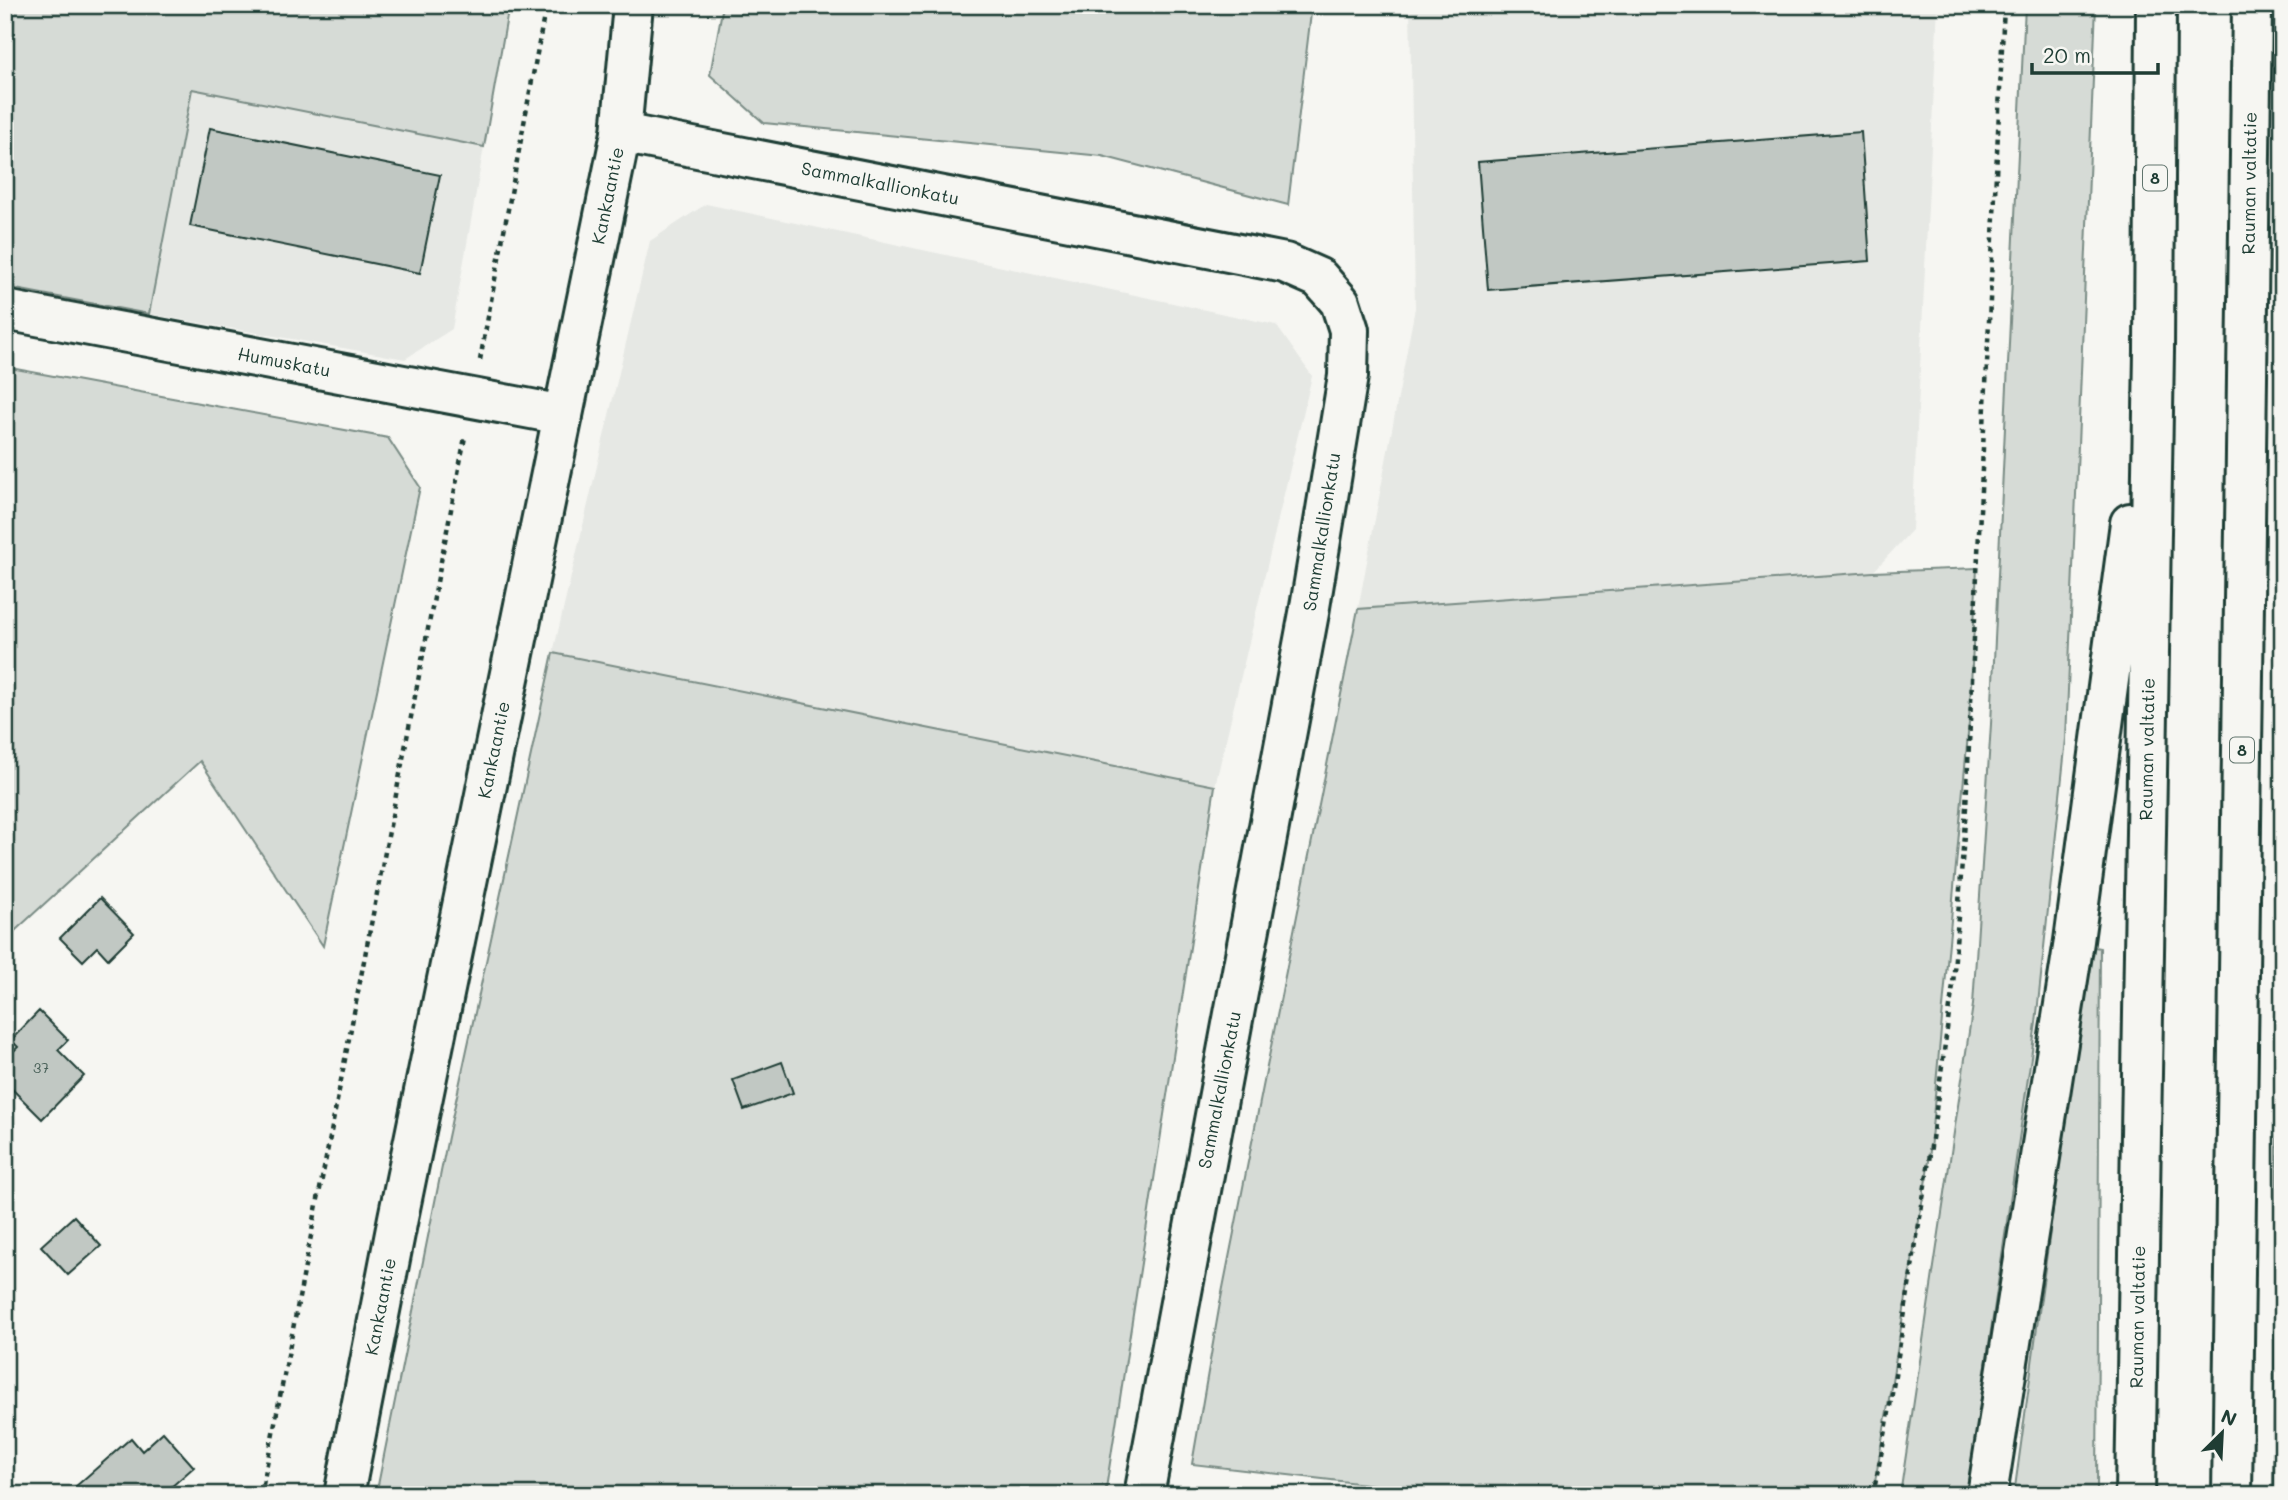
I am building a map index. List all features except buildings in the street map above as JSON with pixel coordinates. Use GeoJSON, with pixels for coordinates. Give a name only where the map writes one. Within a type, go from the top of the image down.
{"type":"FeatureCollection","features":[{"type":"Feature","properties":{"kind":"main road","name":"Kankaantie"},"geometry":{"type":"LineString","coordinates":[[344,1495],[621,132],[633,5]]}},
{"type":"Feature","properties":{"kind":"main road","name":"Rauman valtatie"},"geometry":{"type":"LineString","coordinates":[[2135,1495],[2154,351],[2156,5]]}},
{"type":"Feature","properties":{"kind":"main road","name":"Rauman valtatie"},"geometry":{"type":"LineString","coordinates":[[2232,1495],[2252,5]]}},
{"type":"Feature","properties":{"kind":"main road","name":"Sammalkallionkatu"},"geometry":{"type":"LineString","coordinates":[[621,132],[1284,263],[1319,278],[1340,302],[1349,330],[1346,389],[1309,613],[1144,1495]]}},
{"type":"Feature","properties":{"kind":"main road","name":"Humuskatu"},"geometry":{"type":"LineString","coordinates":[[5,310],[563,415]]}},
{"type":"Feature","properties":{"kind":"main road"},"geometry":{"type":"LineString","coordinates":[[1987,1495],[2074,941],[2154,351]]}},
{"type":"Feature","properties":{"kind":"path"},"geometry":{"type":"LineString","coordinates":[[261,1495],[473,398],[546,5]]}},
{"type":"Feature","properties":{"kind":"path"},"geometry":{"type":"LineString","coordinates":[[1873,1495],[1929,1161],[1953,985],[1966,807],[2004,5]]}},
{"type":"Feature","properties":{"kind":"shaded area"},"geometry":{"type":"Polygon","coordinates":[[[5,5],[509,5],[484,147],[192,89],[149,314],[5,287],[5,5]]]}},
{"type":"Feature","properties":{"kind":"shaded area"},"geometry":{"type":"Polygon","coordinates":[[[723,5],[1312,5],[1288,205],[1102,156],[764,123],[710,75],[723,5]]]}},
{"type":"Feature","properties":{"kind":"shaded area"},"geometry":{"type":"Polygon","coordinates":[[[1410,5],[1938,5],[1912,530],[1873,572],[1358,609],[1415,308],[1410,5]]]}},
{"type":"Feature","properties":{"kind":"shaded area"},"geometry":{"type":"Polygon","coordinates":[[[2025,5],[2096,5],[2066,739],[2036,1023],[1967,1495],[1900,1495],[1973,1005],[1991,724],[2025,5]]]}},
{"type":"Feature","properties":{"kind":"shaded area"},"geometry":{"type":"Polygon","coordinates":[[[192,89],[484,147],[452,329],[405,359],[149,314],[192,89]]]}},
{"type":"Feature","properties":{"kind":"shaded area"},"geometry":{"type":"Polygon","coordinates":[[[706,204],[1276,325],[1312,376],[1215,786],[553,653],[650,241],[706,204]]]}},
{"type":"Feature","properties":{"kind":"shaded area"},"geometry":{"type":"Polygon","coordinates":[[[5,367],[388,438],[420,487],[323,946],[200,761],[5,940],[5,367]]]}},
{"type":"Feature","properties":{"kind":"shaded area"},"geometry":{"type":"Polygon","coordinates":[[[1977,568],[1969,723],[1929,1161],[1874,1488],[1851,1485],[1848,1495],[1461,1495],[1192,1464],[1220,1303],[1358,609],[1873,572],[1977,568]]]}},
{"type":"Feature","properties":{"kind":"shaded area"},"geometry":{"type":"Polygon","coordinates":[[[2283,635],[2283,1495],[2273,1495],[2283,635]]]}},
{"type":"Feature","properties":{"kind":"shaded area"},"geometry":{"type":"Polygon","coordinates":[[[553,653],[1215,786],[1105,1495],[376,1495],[448,1137],[553,653]]]}},
{"type":"Feature","properties":{"kind":"shaded area"},"geometry":{"type":"Polygon","coordinates":[[[2089,946],[2100,948],[2097,1495],[2014,1495],[2089,946]]]}}]}
